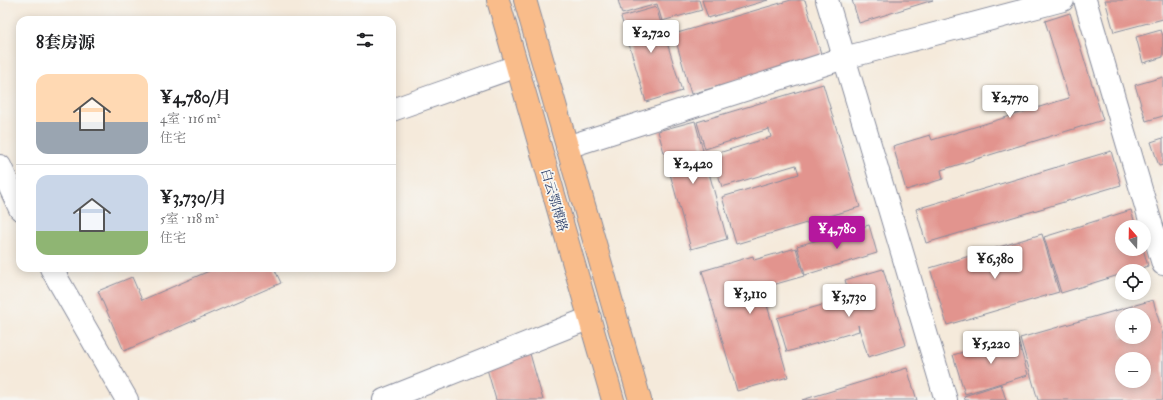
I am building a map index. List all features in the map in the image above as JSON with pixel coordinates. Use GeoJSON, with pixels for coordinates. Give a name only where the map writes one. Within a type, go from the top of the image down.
{"type":"FeatureCollection","features":[{"type":"Feature","properties":{"kind":"main road","name":"白云鄂博路"},"geometry":{"type":"LineString","coordinates":[[498,0],[613,400]]}},
{"type":"Feature","properties":{"kind":"main road","name":"白云鄂博路"},"geometry":{"type":"LineString","coordinates":[[525,0],[640,400]]}},
{"type":"Feature","properties":{"kind":"street"},"geometry":{"type":"LineString","coordinates":[[827,0],[946,400]]}},
{"type":"Feature","properties":{"kind":"street"},"geometry":{"type":"LineString","coordinates":[[567,146],[844,58],[1063,0]]}},
{"type":"Feature","properties":{"kind":"street"},"geometry":{"type":"LineString","coordinates":[[1085,0],[1163,264]]}},
{"type":"Feature","properties":{"kind":"street"},"geometry":{"type":"LineString","coordinates":[[396,109],[517,66]]}},
{"type":"Feature","properties":{"kind":"street"},"geometry":{"type":"LineString","coordinates":[[0,166],[16,200]]}},
{"type":"Feature","properties":{"kind":"street"},"geometry":{"type":"LineString","coordinates":[[53,272],[127,400]]}},
{"type":"Feature","properties":{"kind":"street"},"geometry":{"type":"LineString","coordinates":[[384,400],[590,318]]}},
{"type":"Feature","properties":{"kind":"building"},"geometry":{"type":"Polygon","coordinates":[[[618,0],[699,0],[702,10],[662,21],[657,4],[622,14],[618,0]]]}},
{"type":"Feature","properties":{"kind":"building"},"geometry":{"type":"Polygon","coordinates":[[[702,0],[768,0],[708,18],[702,0]]]}},
{"type":"Feature","properties":{"kind":"building"},"geometry":{"type":"Polygon","coordinates":[[[791,0],[805,0],[822,57],[691,94],[674,34],[791,0]]]}},
{"type":"Feature","properties":{"kind":"building"},"geometry":{"type":"Polygon","coordinates":[[[852,0],[933,0],[859,23],[852,0]]]}},
{"type":"Feature","properties":{"kind":"building"},"geometry":{"type":"Polygon","coordinates":[[[1105,0],[1163,0],[1163,19],[1114,32],[1105,0]]]}},
{"type":"Feature","properties":{"kind":"building"},"geometry":{"type":"Polygon","coordinates":[[[656,7],[682,91],[646,102],[621,17],[656,7]]]}},
{"type":"Feature","properties":{"kind":"building"},"geometry":{"type":"Polygon","coordinates":[[[1070,13],[1103,120],[941,170],[943,179],[906,190],[893,146],[930,135],[932,140],[1069,98],[1045,21],[1070,13]]]}},
{"type":"Feature","properties":{"kind":"building"},"geometry":{"type":"Polygon","coordinates":[[[1161,30],[1163,36],[1163,57],[1143,63],[1136,37],[1161,30]]]}},
{"type":"Feature","properties":{"kind":"building"},"geometry":{"type":"Polygon","coordinates":[[[1163,77],[1163,116],[1146,121],[1135,85],[1163,77]]]}},
{"type":"Feature","properties":{"kind":"building"},"geometry":{"type":"Polygon","coordinates":[[[823,84],[860,207],[736,244],[722,197],[799,174],[796,165],[722,187],[712,155],[771,137],[769,129],[705,149],[697,122],[823,84]]]}},
{"type":"Feature","properties":{"kind":"building"},"geometry":{"type":"Polygon","coordinates":[[[695,121],[727,239],[691,249],[658,131],[695,121]]]}},
{"type":"Feature","properties":{"kind":"building"},"geometry":{"type":"Polygon","coordinates":[[[1163,138],[1163,165],[1159,166],[1151,142],[1163,138]]]}},
{"type":"Feature","properties":{"kind":"building"},"geometry":{"type":"Polygon","coordinates":[[[1111,151],[1121,185],[926,243],[916,209],[1111,151]]]}},
{"type":"Feature","properties":{"kind":"building"},"geometry":{"type":"Polygon","coordinates":[[[1131,210],[1134,220],[1115,220],[1115,256],[1145,256],[1147,264],[1115,264],[1115,276],[1061,293],[1044,237],[1131,210]]]}},
{"type":"Feature","properties":{"kind":"building"},"geometry":{"type":"Polygon","coordinates":[[[869,225],[877,253],[805,275],[797,246],[869,225]]]}},
{"type":"Feature","properties":{"kind":"building"},"geometry":{"type":"Polygon","coordinates":[[[1042,234],[1059,292],[947,325],[930,268],[1042,234]]]}},
{"type":"Feature","properties":{"kind":"building"},"geometry":{"type":"Polygon","coordinates":[[[796,248],[804,276],[762,288],[788,377],[737,391],[702,271],[753,256],[754,260],[796,248]]]}},
{"type":"Feature","properties":{"kind":"building"},"geometry":{"type":"Polygon","coordinates":[[[883,269],[906,345],[868,357],[858,325],[859,331],[787,352],[777,318],[850,297],[845,280],[883,269]]]}},
{"type":"Feature","properties":{"kind":"building"},"geometry":{"type":"Polygon","coordinates":[[[207,272],[276,272],[281,283],[124,351],[98,291],[132,277],[142,300],[207,272]]]}},
{"type":"Feature","properties":{"kind":"building"},"geometry":{"type":"Polygon","coordinates":[[[1153,300],[1163,335],[1163,400],[1038,400],[1020,338],[1115,311],[1115,344],[1151,344],[1151,308],[1125,308],[1153,300]]]}},
{"type":"Feature","properties":{"kind":"building"},"geometry":{"type":"Polygon","coordinates":[[[1017,336],[1028,375],[965,394],[953,355],[1017,336]]]}},
{"type":"Feature","properties":{"kind":"building"},"geometry":{"type":"Polygon","coordinates":[[[529,350],[543,400],[496,400],[485,362],[529,350]]]}},
{"type":"Feature","properties":{"kind":"building"},"geometry":{"type":"Polygon","coordinates":[[[907,368],[917,400],[802,400],[907,368]]]}},
{"type":"Feature","properties":{"kind":"building"},"geometry":{"type":"Polygon","coordinates":[[[1001,384],[1006,400],[965,400],[964,396],[1001,384]]]}}]}
